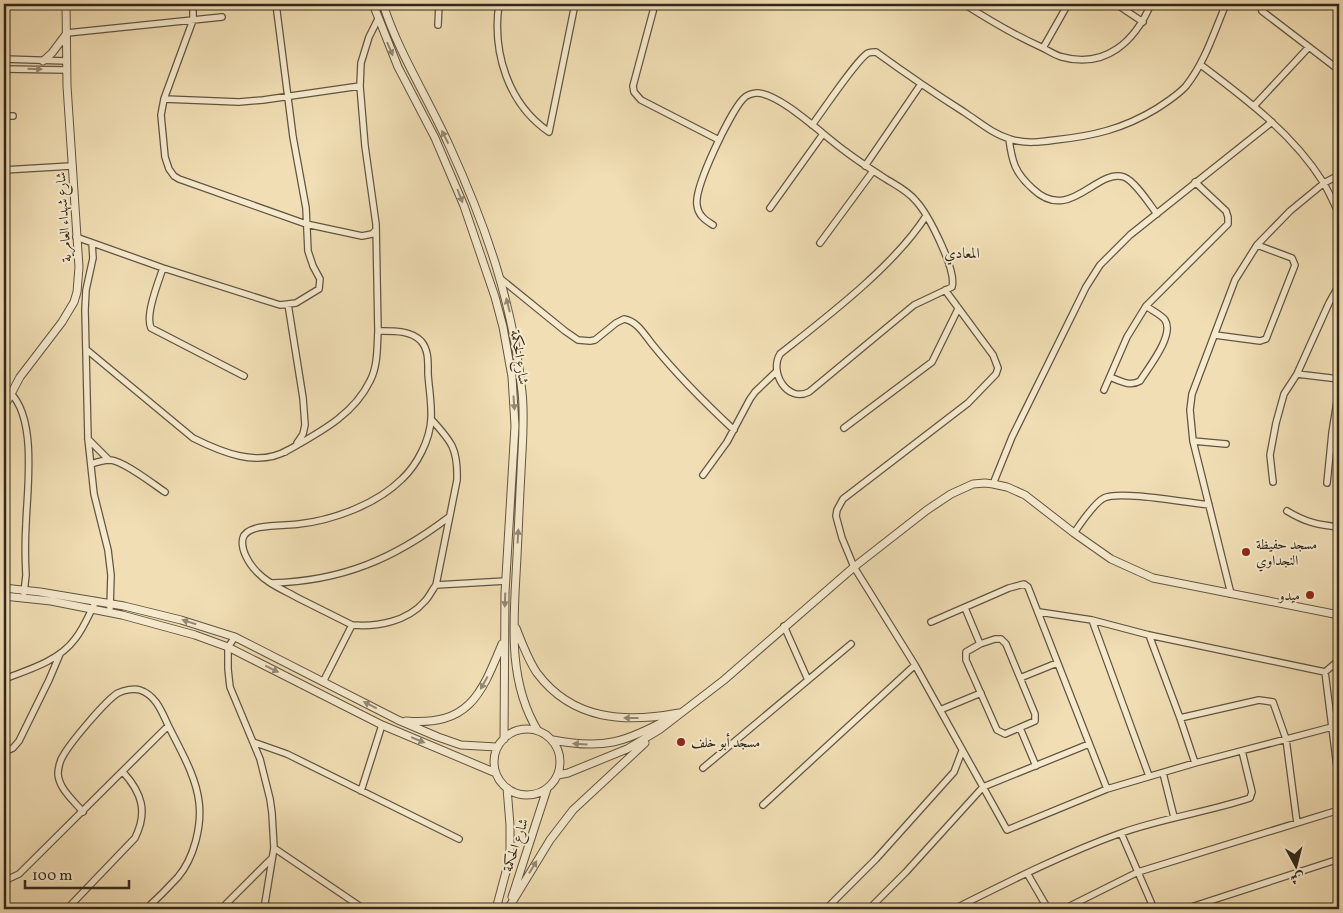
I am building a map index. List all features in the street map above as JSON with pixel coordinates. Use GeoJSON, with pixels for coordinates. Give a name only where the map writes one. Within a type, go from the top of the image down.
{"type":"FeatureCollection","features":[{"type":"Feature","properties":{"kind":"street","name":"شارع شهداء العامرية"},"geometry":{"type":"LineString","coordinates":[[4,407],[30,363],[62,322],[74,302],[78,283],[79,267],[71,166],[66,61],[66,4]]}},
{"type":"Feature","properties":{"kind":"street"},"geometry":{"type":"LineString","coordinates":[[193,4],[193,20],[164,100],[161,124],[165,157],[169,169],[174,176],[306,224],[356,235],[372,234],[376,230]]}},
{"type":"Feature","properties":{"kind":"street"},"geometry":{"type":"LineString","coordinates":[[76,237],[163,268],[280,305],[296,303],[313,294],[320,287],[320,279],[312,266],[308,251],[304,191],[293,136],[276,4]]}},
{"type":"Feature","properties":{"kind":"street","name":"شارع الحكمة"},"geometry":{"type":"LineString","coordinates":[[373,4],[398,67],[447,164],[483,260],[503,327],[512,377],[515,426],[506,581],[504,739]]}},
{"type":"Feature","properties":{"kind":"street","name":"شارع الحكمة"},"geometry":{"type":"LineString","coordinates":[[383,4],[405,58],[449,144],[493,252],[514,335],[524,414],[514,622],[516,668],[524,706],[538,731]]}},
{"type":"Feature","properties":{"kind":"street"},"geometry":{"type":"LineString","coordinates":[[438,25],[439,4]]}},
{"type":"Feature","properties":{"kind":"street"},"geometry":{"type":"LineString","coordinates":[[499,4],[498,37],[508,82],[522,108],[537,124],[549,132],[576,4]]}},
{"type":"Feature","properties":{"kind":"street"},"geometry":{"type":"LineString","coordinates":[[656,4],[636,73],[633,86],[634,92],[641,100],[719,140]]}},
{"type":"Feature","properties":{"kind":"street"},"geometry":{"type":"LineString","coordinates":[[964,4],[1016,36],[1059,56],[1085,59],[1099,57],[1118,49],[1128,41],[1143,22],[1152,4]]}},
{"type":"Feature","properties":{"kind":"street"},"geometry":{"type":"LineString","coordinates":[[1043,48],[1068,4]]}},
{"type":"Feature","properties":{"kind":"street"},"geometry":{"type":"LineString","coordinates":[[1116,4],[1143,22]]}},
{"type":"Feature","properties":{"kind":"street"},"geometry":{"type":"LineString","coordinates":[[812,125],[852,72],[869,53],[876,52],[921,84],[1008,139],[1018,142],[1049,141],[1096,134],[1118,128],[1145,116],[1180,92],[1201,65],[1226,4]]}},
{"type":"Feature","properties":{"kind":"street"},"geometry":{"type":"LineString","coordinates":[[1262,11],[1339,70]]}},
{"type":"Feature","properties":{"kind":"street"},"geometry":{"type":"LineString","coordinates":[[43,60],[52,53],[67,33],[222,17]]}},
{"type":"Feature","properties":{"kind":"street"},"geometry":{"type":"LineString","coordinates":[[87,350],[193,438],[233,454],[253,459],[285,452],[346,415],[371,380],[376,363],[378,331],[376,230],[360,86],[361,63],[369,37],[378,19]]}},
{"type":"Feature","properties":{"kind":"street"},"geometry":{"type":"LineString","coordinates":[[1254,106],[1310,47]]}},
{"type":"Feature","properties":{"kind":"street"},"geometry":{"type":"LineString","coordinates":[[4,59],[66,61]]}},
{"type":"Feature","properties":{"kind":"street"},"geometry":{"type":"LineString","coordinates":[[1201,65],[1254,106],[1290,139],[1324,183],[1339,214]]}},
{"type":"Feature","properties":{"kind":"street"},"geometry":{"type":"LineString","coordinates":[[4,69],[67,70]]}},
{"type":"Feature","properties":{"kind":"street"},"geometry":{"type":"LineString","coordinates":[[865,166],[921,84]]}},
{"type":"Feature","properties":{"kind":"street"},"geometry":{"type":"LineString","coordinates":[[164,100],[239,102],[360,86]]}},
{"type":"Feature","properties":{"kind":"street"},"geometry":{"type":"LineString","coordinates":[[713,225],[702,217],[697,205],[698,190],[719,140],[744,97],[754,93],[768,95],[792,110],[865,166],[912,196],[926,216],[947,257],[952,271],[953,285],[914,305],[809,392],[799,395],[788,391],[781,382],[776,365],[780,354],[872,276],[915,233],[926,216]]}},
{"type":"Feature","properties":{"kind":"street"},"geometry":{"type":"LineString","coordinates":[[4,116],[12,116]]}},
{"type":"Feature","properties":{"kind":"street"},"geometry":{"type":"LineString","coordinates":[[993,484],[1012,437],[1094,274],[1130,235],[1272,122]]}},
{"type":"Feature","properties":{"kind":"street"},"geometry":{"type":"LineString","coordinates":[[770,208],[823,134]]}},
{"type":"Feature","properties":{"kind":"street"},"geometry":{"type":"LineString","coordinates":[[1008,139],[1011,158],[1017,172],[1040,196],[1056,200],[1071,199],[1105,180],[1122,176],[1127,178],[1157,214]]}},
{"type":"Feature","properties":{"kind":"street"},"geometry":{"type":"LineString","coordinates":[[4,170],[71,166]]}},
{"type":"Feature","properties":{"kind":"street"},"geometry":{"type":"LineString","coordinates":[[820,243],[873,171]]}},
{"type":"Feature","properties":{"kind":"street"},"geometry":{"type":"LineString","coordinates":[[1231,594],[1193,441],[1190,410],[1192,394],[1235,280],[1257,245],[1290,211],[1324,183],[1339,176]]}},
{"type":"Feature","properties":{"kind":"street"},"geometry":{"type":"LineString","coordinates":[[1104,390],[1127,337],[1146,306],[1228,224],[1226,211],[1195,182]]}},
{"type":"Feature","properties":{"kind":"street"},"geometry":{"type":"LineString","coordinates":[[92,243],[94,258],[86,290],[85,310],[88,439],[94,494],[108,550],[111,603],[109,612]]}},
{"type":"Feature","properties":{"kind":"street"},"geometry":{"type":"LineString","coordinates":[[1215,335],[1260,341],[1266,339],[1295,265],[1292,258],[1257,245]]}},
{"type":"Feature","properties":{"kind":"street"},"geometry":{"type":"LineString","coordinates":[[163,268],[150,312],[149,321],[151,328],[244,376]]}},
{"type":"Feature","properties":{"kind":"street"},"geometry":{"type":"LineString","coordinates":[[501,279],[578,340],[595,340],[624,319],[634,322],[674,370],[734,430]]}},
{"type":"Feature","properties":{"kind":"street"},"geometry":{"type":"LineString","coordinates":[[1273,482],[1270,455],[1284,394],[1297,374],[1339,285]]}},
{"type":"Feature","properties":{"kind":"street"},"geometry":{"type":"LineString","coordinates":[[945,290],[993,355],[997,364],[997,371],[990,382],[968,403],[853,491],[839,504],[836,516],[854,567],[915,665],[1007,830],[1107,789],[1148,776],[1332,727]]}},
{"type":"Feature","properties":{"kind":"street"},"geometry":{"type":"LineString","coordinates":[[285,452],[297,443],[303,434],[305,425],[303,398],[288,304]]}},
{"type":"Feature","properties":{"kind":"street"},"geometry":{"type":"LineString","coordinates":[[1110,377],[1129,384],[1135,384],[1140,381],[1166,339],[1168,330],[1165,320],[1146,306]]}},
{"type":"Feature","properties":{"kind":"street"},"geometry":{"type":"LineString","coordinates":[[844,428],[932,362],[958,309]]}},
{"type":"Feature","properties":{"kind":"street"},"geometry":{"type":"LineString","coordinates":[[378,331],[409,333],[421,342],[427,353],[431,419],[425,444],[414,464],[402,479],[386,492],[347,513],[323,520],[301,524],[259,527],[248,531],[244,537],[243,545],[248,560],[256,572],[270,583],[352,626],[371,627],[389,623],[408,615],[424,602],[436,585],[457,480],[458,464],[455,450],[449,438],[431,419]]}},
{"type":"Feature","properties":{"kind":"street"},"geometry":{"type":"LineString","coordinates":[[703,475],[734,430],[755,392],[777,371]]}},
{"type":"Feature","properties":{"kind":"street"},"geometry":{"type":"LineString","coordinates":[[1297,374],[1339,379]]}},
{"type":"Feature","properties":{"kind":"street"},"geometry":{"type":"LineString","coordinates":[[4,388],[11,393],[22,410],[27,438],[28,508],[24,594]]}},
{"type":"Feature","properties":{"kind":"street"},"geometry":{"type":"LineString","coordinates":[[1327,483],[1339,389]]}},
{"type":"Feature","properties":{"kind":"street"},"geometry":{"type":"LineString","coordinates":[[88,439],[109,460]]}},
{"type":"Feature","properties":{"kind":"street"},"geometry":{"type":"LineString","coordinates":[[1193,441],[1226,444]]}},
{"type":"Feature","properties":{"kind":"street"},"geometry":{"type":"LineString","coordinates":[[91,464],[109,460],[115,461],[165,492]]}},
{"type":"Feature","properties":{"kind":"street"},"geometry":{"type":"LineString","coordinates":[[508,909],[541,854],[573,810],[660,730],[724,680],[854,567],[927,510],[951,494],[973,484],[984,482],[1007,487],[1024,495],[1111,559],[1153,578],[1337,613]]}},
{"type":"Feature","properties":{"kind":"street"},"geometry":{"type":"LineString","coordinates":[[1074,533],[1102,498],[1110,496],[1126,495],[1209,506]]}},
{"type":"Feature","properties":{"kind":"street"},"geometry":{"type":"LineString","coordinates":[[1287,511],[1302,520],[1339,527]]}},
{"type":"Feature","properties":{"kind":"street"},"geometry":{"type":"LineString","coordinates":[[270,583],[323,579],[354,570],[402,549],[426,535],[449,517]]}},
{"type":"Feature","properties":{"kind":"street"},"geometry":{"type":"LineString","coordinates":[[436,585],[506,581]]}},
{"type":"Feature","properties":{"kind":"street"},"geometry":{"type":"LineString","coordinates":[[931,622],[1009,588],[1024,584],[1031,592],[1107,789]]}},
{"type":"Feature","properties":{"kind":"street"},"geometry":{"type":"LineString","coordinates":[[4,588],[177,629],[228,647],[382,725],[496,773]]}},
{"type":"Feature","properties":{"kind":"street"},"geometry":{"type":"LineString","coordinates":[[4,596],[24,594],[111,603],[181,620],[236,637],[398,720],[451,742],[461,745],[498,747]]}},
{"type":"Feature","properties":{"kind":"street"},"geometry":{"type":"LineString","coordinates":[[4,679],[66,650],[78,635],[96,601]]}},
{"type":"Feature","properties":{"kind":"street"},"geometry":{"type":"LineString","coordinates":[[965,608],[980,644]]}},
{"type":"Feature","properties":{"kind":"street"},"geometry":{"type":"LineString","coordinates":[[1039,612],[1092,620],[1149,635],[1325,672]]}},
{"type":"Feature","properties":{"kind":"street"},"geometry":{"type":"LineString","coordinates":[[1092,620],[1148,776]]}},
{"type":"Feature","properties":{"kind":"street"},"geometry":{"type":"LineString","coordinates":[[514,622],[520,640],[537,673],[566,700],[592,713],[614,717],[646,718],[680,713]]}},
{"type":"Feature","properties":{"kind":"street"},"geometry":{"type":"LineString","coordinates":[[323,682],[352,626]]}},
{"type":"Feature","properties":{"kind":"street"},"geometry":{"type":"LineString","coordinates":[[784,626],[808,680]]}},
{"type":"Feature","properties":{"kind":"street"},"geometry":{"type":"LineString","coordinates":[[1149,635],[1195,763]]}},
{"type":"Feature","properties":{"kind":"street"},"geometry":{"type":"LineString","coordinates":[[236,637],[228,647],[230,687],[260,759],[270,799],[274,848],[264,909]]}},
{"type":"Feature","properties":{"kind":"street"},"geometry":{"type":"LineString","coordinates":[[398,720],[432,722],[450,718],[459,713],[475,698],[494,664],[504,639]]}},
{"type":"Feature","properties":{"kind":"street"},"geometry":{"type":"LineString","coordinates":[[995,639],[1004,641],[1020,678],[1036,719],[1032,723],[1005,734],[997,730],[966,657],[968,650],[995,639]]}},
{"type":"Feature","properties":{"kind":"street"},"geometry":{"type":"LineString","coordinates":[[703,768],[851,644]]}},
{"type":"Feature","properties":{"kind":"street"},"geometry":{"type":"LineString","coordinates":[[4,752],[13,748],[19,741],[60,654]]}},
{"type":"Feature","properties":{"kind":"street"},"geometry":{"type":"LineString","coordinates":[[1325,672],[1339,660]]}},
{"type":"Feature","properties":{"kind":"street"},"geometry":{"type":"LineString","coordinates":[[1020,678],[1057,663]]}},
{"type":"Feature","properties":{"kind":"street"},"geometry":{"type":"LineString","coordinates":[[763,805],[915,665]]}},
{"type":"Feature","properties":{"kind":"street"},"geometry":{"type":"LineString","coordinates":[[1325,672],[1339,782]]}},
{"type":"Feature","properties":{"kind":"street"},"geometry":{"type":"LineString","coordinates":[[83,812],[63,788],[58,774],[63,756],[107,702],[121,691],[139,689],[153,696],[194,781],[200,802],[194,849],[179,876],[146,909]]}},
{"type":"Feature","properties":{"kind":"street"},"geometry":{"type":"LineString","coordinates":[[940,710],[981,693]]}},
{"type":"Feature","properties":{"kind":"street"},"geometry":{"type":"LineString","coordinates":[[1180,718],[1259,700],[1273,702],[1286,739],[1297,823]]}},
{"type":"Feature","properties":{"kind":"street"},"geometry":{"type":"LineString","coordinates":[[552,740],[560,757],[558,775],[547,789],[536,794],[524,795],[507,788],[498,779],[494,761],[498,747],[504,739],[520,730],[538,731],[552,740],[573,744],[591,745],[619,742],[648,730],[690,707]]}},
{"type":"Feature","properties":{"kind":"street"},"geometry":{"type":"LineString","coordinates":[[361,791],[382,725]]}},
{"type":"Feature","properties":{"kind":"street"},"geometry":{"type":"LineString","coordinates":[[4,881],[19,874],[168,726]]}},
{"type":"Feature","properties":{"kind":"street"},"geometry":{"type":"LineString","coordinates":[[1020,728],[1036,766]]}},
{"type":"Feature","properties":{"kind":"street"},"geometry":{"type":"LineString","coordinates":[[558,775],[590,765],[627,749],[660,730]]}},
{"type":"Feature","properties":{"kind":"street"},"geometry":{"type":"LineString","coordinates":[[253,742],[287,754],[459,839]]}},
{"type":"Feature","properties":{"kind":"street"},"geometry":{"type":"LineString","coordinates":[[869,909],[906,872],[983,787],[1089,744]]}},
{"type":"Feature","properties":{"kind":"street"},"geometry":{"type":"LineString","coordinates":[[826,909],[876,859],[957,768],[962,751]]}},
{"type":"Feature","properties":{"kind":"street"},"geometry":{"type":"LineString","coordinates":[[954,909],[1027,873],[1121,833],[1252,797],[1242,751]]}},
{"type":"Feature","properties":{"kind":"street"},"geometry":{"type":"LineString","coordinates":[[67,909],[135,838],[140,828],[142,809],[140,799],[136,788],[123,772]]}},
{"type":"Feature","properties":{"kind":"street"},"geometry":{"type":"LineString","coordinates":[[1163,773],[1174,817]]}},
{"type":"Feature","properties":{"kind":"street","name":"شارع الحكمة"},"geometry":{"type":"LineString","coordinates":[[496,909],[510,857],[507,788]]}},
{"type":"Feature","properties":{"kind":"street","name":"شارع الحكمة"},"geometry":{"type":"LineString","coordinates":[[508,909],[547,789]]}},
{"type":"Feature","properties":{"kind":"street"},"geometry":{"type":"LineString","coordinates":[[1064,909],[1138,872],[1339,810]]}},
{"type":"Feature","properties":{"kind":"street"},"geometry":{"type":"LineString","coordinates":[[1121,833],[1154,909]]}},
{"type":"Feature","properties":{"kind":"street"},"geometry":{"type":"LineString","coordinates":[[274,848],[361,907]]}},
{"type":"Feature","properties":{"kind":"street"},"geometry":{"type":"LineString","coordinates":[[221,909],[272,858]]}},
{"type":"Feature","properties":{"kind":"street"},"geometry":{"type":"LineString","coordinates":[[1185,909],[1339,859]]}},
{"type":"Feature","properties":{"kind":"street"},"geometry":{"type":"LineString","coordinates":[[1027,873],[1048,909]]}},
{"type":"Feature","properties":{"kind":"place","name":"مسجد حفيظة النجداوي"},"geometry":{"type":"Point","coordinates":[1246,552]}},
{"type":"Feature","properties":{"kind":"place","name":"ميدو"},"geometry":{"type":"Point","coordinates":[1310,595]}},
{"type":"Feature","properties":{"kind":"place","name":"مسجد أبو خلف"},"geometry":{"type":"Point","coordinates":[681,742]}},
{"type":"Feature","properties":{"kind":"district","name":"المعادي"},"geometry":{"type":"Point","coordinates":[962,253]}}]}
